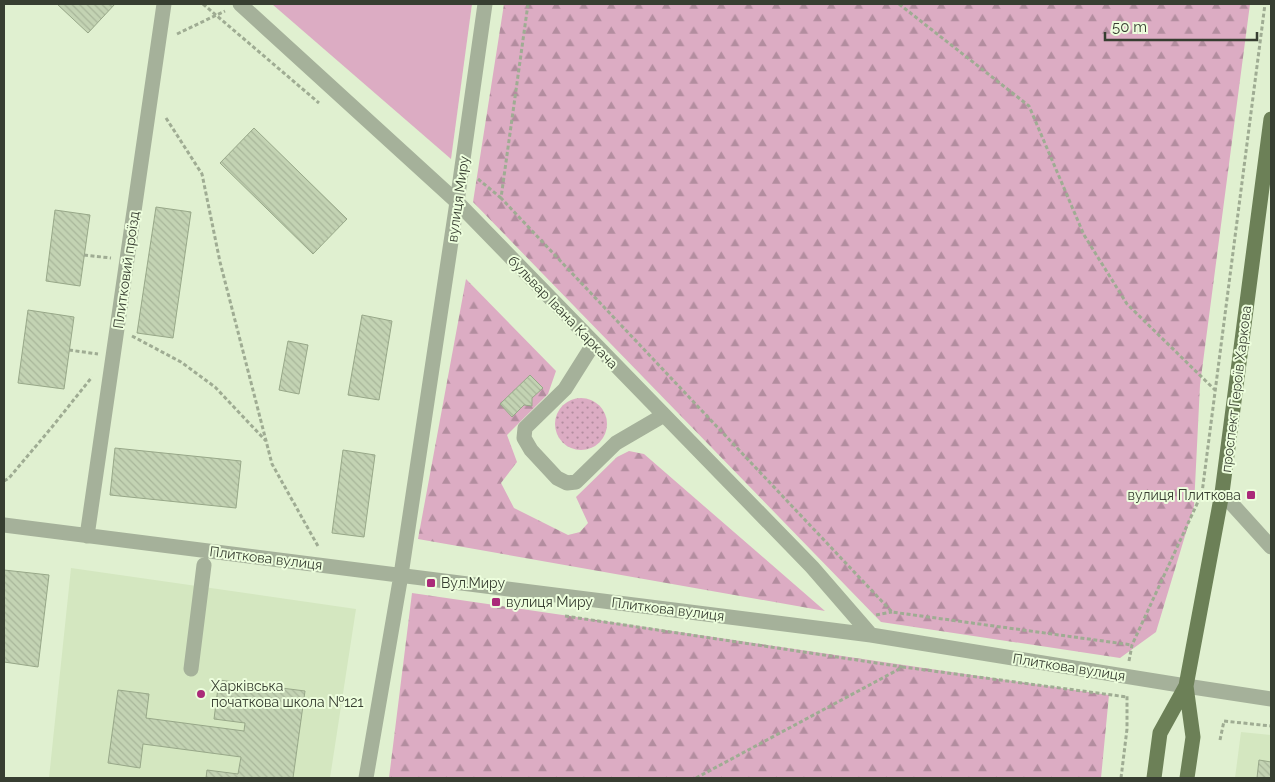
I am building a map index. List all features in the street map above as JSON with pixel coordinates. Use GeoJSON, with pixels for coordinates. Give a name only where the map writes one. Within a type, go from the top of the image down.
{"type":"FeatureCollection","features":[{"type":"Feature","properties":{"kind":"main road","name":"проспект Героїв Харкова"},"geometry":{"type":"LineString","coordinates":[[1187,778],[1192,737],[1186,686],[1222,493],[1271,119]]}},
{"type":"Feature","properties":{"kind":"main road","name":"проспект Героїв Харкова"},"geometry":{"type":"LineString","coordinates":[[1154,778],[1160,733],[1186,686]]}},
{"type":"Feature","properties":{"kind":"street","name":"Плитковий проїзд"},"geometry":{"type":"LineString","coordinates":[[87,536],[164,4]]}},
{"type":"Feature","properties":{"kind":"street","name":"бульвар Івана Каркача"},"geometry":{"type":"LineString","coordinates":[[240,4],[457,202],[812,567],[871,635]]}},
{"type":"Feature","properties":{"kind":"street","name":"вулиця Миру"},"geometry":{"type":"LineString","coordinates":[[366,778],[401,575],[485,4]]}},
{"type":"Feature","properties":{"kind":"street"},"geometry":{"type":"LineString","coordinates":[[594,343],[564,389],[525,428],[524,438],[531,450],[557,478],[566,483],[576,482],[616,443],[664,415]]}},
{"type":"Feature","properties":{"kind":"street"},"geometry":{"type":"LineString","coordinates":[[1222,493],[1271,547]]}},
{"type":"Feature","properties":{"kind":"street","name":"Плиткова вулиця"},"geometry":{"type":"LineString","coordinates":[[4,525],[871,635],[1271,699]]}},
{"type":"Feature","properties":{"kind":"street"},"geometry":{"type":"LineString","coordinates":[[191,669],[204,565]]}},
{"type":"Feature","properties":{"kind":"path"},"geometry":{"type":"LineString","coordinates":[[177,34],[240,4]]}},
{"type":"Feature","properties":{"kind":"path"},"geometry":{"type":"LineString","coordinates":[[528,4],[501,198],[892,612],[1132,645]]}},
{"type":"Feature","properties":{"kind":"path"},"geometry":{"type":"LineString","coordinates":[[899,4],[1029,106],[1084,235],[1127,304],[1215,390]]}},
{"type":"Feature","properties":{"kind":"path"},"geometry":{"type":"LineString","coordinates":[[1121,778],[1127,729],[1127,677],[1132,645],[1202,493],[1265,4]]}},
{"type":"Feature","properties":{"kind":"path"},"geometry":{"type":"LineString","coordinates":[[151,94],[202,174],[220,262],[272,464],[319,548]]}},
{"type":"Feature","properties":{"kind":"path"},"geometry":{"type":"LineString","coordinates":[[84,255],[127,261]]}},
{"type":"Feature","properties":{"kind":"path"},"geometry":{"type":"LineString","coordinates":[[125,333],[181,362],[215,387],[266,441]]}},
{"type":"Feature","properties":{"kind":"path"},"geometry":{"type":"LineString","coordinates":[[70,350],[113,356]]}},
{"type":"Feature","properties":{"kind":"path"},"geometry":{"type":"LineString","coordinates":[[4,482],[92,377]]}},
{"type":"Feature","properties":{"kind":"path"},"geometry":{"type":"LineString","coordinates":[[696,778],[903,667],[1127,697]]}},
{"type":"Feature","properties":{"kind":"path"},"geometry":{"type":"LineString","coordinates":[[1220,740],[1224,721],[1271,726]]}},
{"type":"Feature","properties":{"kind":"shaded area","name":"Харківська початкова школа №121"},"geometry":{"type":"Polygon","coordinates":[[[71,568],[356,609],[330,778],[49,778],[71,568]]]}},
{"type":"Feature","properties":{"kind":"shaded area"},"geometry":{"type":"Polygon","coordinates":[[[1241,732],[1271,735],[1271,778],[1235,778],[1241,732]]]}},
{"type":"Feature","properties":{"kind":"green space"},"geometry":{"type":"Polygon","coordinates":[[[272,4],[472,4],[451,159],[272,4]]]}},
{"type":"Feature","properties":{"kind":"green space"},"geometry":{"type":"Polygon","coordinates":[[[504,4],[1250,4],[1200,385],[1194,506],[1156,632],[1120,658],[881,622],[473,202],[504,4]]]}},
{"type":"Feature","properties":{"kind":"green space"},"geometry":{"type":"Polygon","coordinates":[[[466,279],[556,371],[548,394],[507,435],[517,462],[501,483],[514,508],[568,535],[580,532],[588,523],[576,497],[617,457],[629,451],[644,454],[825,611],[418,539],[466,279]]]}},
{"type":"Feature","properties":{"kind":"green space"},"geometry":{"type":"Polygon","coordinates":[[[576,398],[586,398],[600,405],[607,419],[607,429],[600,443],[586,450],[576,450],[566,446],[559,439],[555,429],[555,419],[559,409],[566,402],[576,398]]]}},
{"type":"Feature","properties":{"kind":"green space"},"geometry":{"type":"Polygon","coordinates":[[[412,593],[1109,695],[1101,778],[389,778],[412,593]]]}},
{"type":"Feature","properties":{"kind":"building"},"geometry":{"type":"Polygon","coordinates":[[[57,4],[115,4],[88,33],[57,4]]]}},
{"type":"Feature","properties":{"kind":"building"},"geometry":{"type":"Polygon","coordinates":[[[254,128],[347,219],[313,254],[220,163],[254,128]]]}},
{"type":"Feature","properties":{"kind":"building"},"geometry":{"type":"Polygon","coordinates":[[[156,207],[191,212],[173,338],[137,333],[156,207]]]}},
{"type":"Feature","properties":{"kind":"building"},"geometry":{"type":"Polygon","coordinates":[[[55,210],[90,215],[80,286],[46,281],[55,210]]]}},
{"type":"Feature","properties":{"kind":"building"},"geometry":{"type":"Polygon","coordinates":[[[28,310],[74,317],[64,389],[18,383],[28,310]]]}},
{"type":"Feature","properties":{"kind":"building"},"geometry":{"type":"Polygon","coordinates":[[[362,315],[392,321],[379,400],[348,395],[362,315]]]}},
{"type":"Feature","properties":{"kind":"building"},"geometry":{"type":"Polygon","coordinates":[[[288,341],[308,345],[299,394],[279,390],[288,341]]]}},
{"type":"Feature","properties":{"kind":"building"},"geometry":{"type":"Polygon","coordinates":[[[530,375],[543,388],[532,398],[532,406],[524,405],[512,417],[500,404],[530,375]]]}},
{"type":"Feature","properties":{"kind":"building"},"geometry":{"type":"Polygon","coordinates":[[[115,448],[241,461],[236,508],[110,495],[115,448]]]}},
{"type":"Feature","properties":{"kind":"building"},"geometry":{"type":"Polygon","coordinates":[[[343,450],[375,455],[364,537],[332,533],[343,450]]]}},
{"type":"Feature","properties":{"kind":"building"},"geometry":{"type":"Polygon","coordinates":[[[4,570],[49,575],[38,667],[4,662],[4,570]]]}},
{"type":"Feature","properties":{"kind":"building"},"geometry":{"type":"Polygon","coordinates":[[[219,680],[305,691],[293,778],[206,778],[207,770],[238,774],[241,757],[143,744],[140,768],[108,763],[118,690],[149,694],[146,718],[244,731],[245,723],[214,719],[219,680]]]}},
{"type":"Feature","properties":{"kind":"building"},"geometry":{"type":"Polygon","coordinates":[[[1259,760],[1271,762],[1271,778],[1257,778],[1259,760]]]}},
{"type":"Feature","properties":{"kind":"place","name":"вулиця Плиткова"},"geometry":{"type":"Point","coordinates":[1251,495]}},
{"type":"Feature","properties":{"kind":"place","name":"Вул.Миру"},"geometry":{"type":"Point","coordinates":[431,583]}},
{"type":"Feature","properties":{"kind":"place","name":"вулиця Миру"},"geometry":{"type":"Point","coordinates":[496,602]}},
{"type":"Feature","properties":{"kind":"place","name":"Харківська початкова школа №121"},"geometry":{"type":"Point","coordinates":[201,694]}}]}
